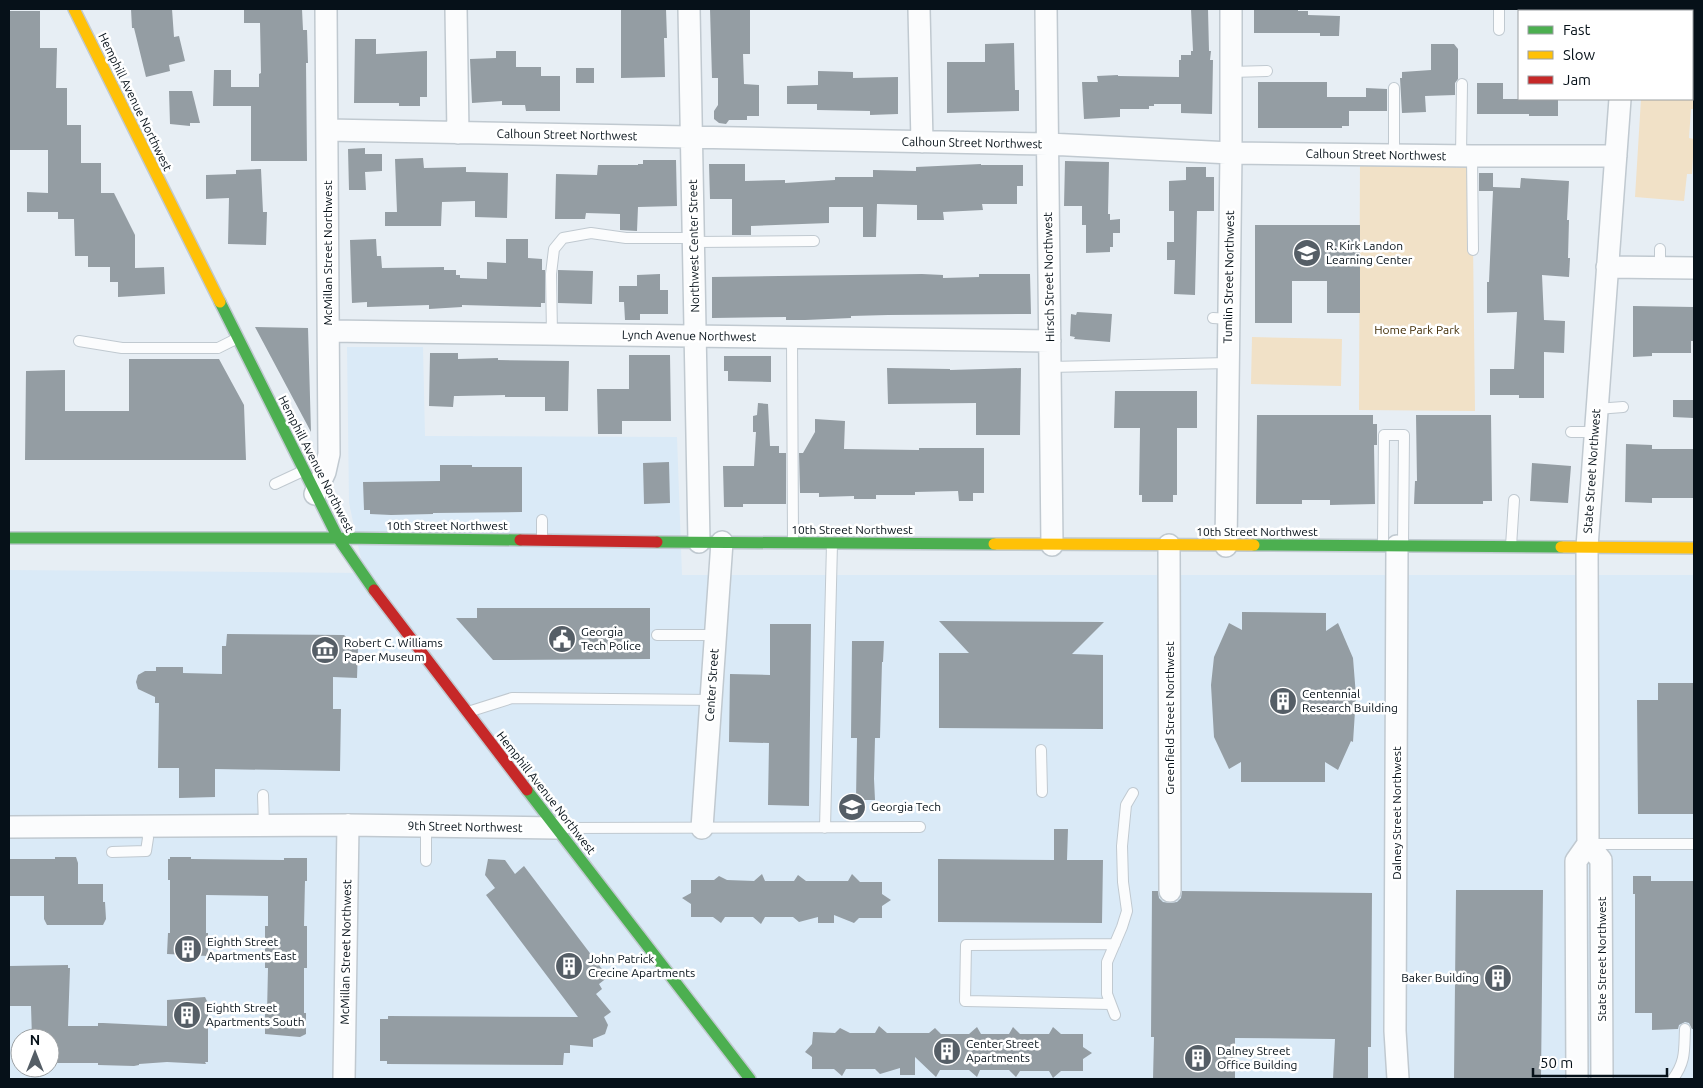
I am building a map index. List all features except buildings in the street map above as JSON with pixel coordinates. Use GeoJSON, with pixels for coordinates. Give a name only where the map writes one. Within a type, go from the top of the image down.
{"type":"FeatureCollection","features":[{"type":"Feature","properties":{"kind":"main road","name":"Hemphill Avenue Northwest"},"geometry":{"type":"LineString","coordinates":[[74,9],[314,494],[338,538],[388,610],[750,1079]]}},
{"type":"Feature","properties":{"kind":"main road","name":"10th Street Northwest"},"geometry":{"type":"LineString","coordinates":[[9,538],[338,538],[1052,545],[1694,548]]}},
{"type":"Feature","properties":{"kind":"street","name":"McMillan Street Northwest"},"geometry":{"type":"LineString","coordinates":[[314,494],[325,472],[329,454],[334,377],[329,331],[326,9]]}},
{"type":"Feature","properties":{"kind":"street"},"geometry":{"type":"LineString","coordinates":[[456,9],[458,133]]}},
{"type":"Feature","properties":{"kind":"street","name":"Northwest Center Street"},"geometry":{"type":"LineString","coordinates":[[688,9],[699,542]]}},
{"type":"Feature","properties":{"kind":"street"},"geometry":{"type":"LineString","coordinates":[[920,9],[922,142]]}},
{"type":"Feature","properties":{"kind":"street","name":"Hirsch Street Northwest"},"geometry":{"type":"LineString","coordinates":[[1046,9],[1052,545]]}},
{"type":"Feature","properties":{"kind":"street","name":"Tumlin Street Northwest"},"geometry":{"type":"LineString","coordinates":[[1226,546],[1228,363],[1221,319],[1231,153],[1231,9]]}},
{"type":"Feature","properties":{"kind":"street","name":"State Street Northwest"},"geometry":{"type":"LineString","coordinates":[[1577,1079],[1576,861],[1588,844],[1587,548],[1620,100]]}},
{"type":"Feature","properties":{"kind":"street","name":"Calhoun Street Northwest"},"geometry":{"type":"LineString","coordinates":[[327,130],[1048,144],[1231,153],[1616,156]]}},
{"type":"Feature","properties":{"kind":"street"},"geometry":{"type":"LineString","coordinates":[[1607,267],[1660,258],[1694,268]]}},
{"type":"Feature","properties":{"kind":"street","name":"Lynch Avenue Northwest"},"geometry":{"type":"LineString","coordinates":[[329,331],[1050,341]]}},
{"type":"Feature","properties":{"kind":"street","name":"Center Street"},"geometry":{"type":"LineString","coordinates":[[702,828],[722,542]]}},
{"type":"Feature","properties":{"kind":"street","name":"Greenfield Street Northwest"},"geometry":{"type":"LineString","coordinates":[[1169,545],[1170,891]]}},
{"type":"Feature","properties":{"kind":"street","name":"Dalney Street Northwest"},"geometry":{"type":"LineString","coordinates":[[1395,546],[1395,1032],[1398,1079]]}},
{"type":"Feature","properties":{"kind":"street","name":"McMillan Street Northwest"},"geometry":{"type":"LineString","coordinates":[[344,1079],[348,825]]}},
{"type":"Feature","properties":{"kind":"street","name":"9th Street Northwest"},"geometry":{"type":"LineString","coordinates":[[9,827],[348,825],[556,828]]}},
{"type":"Feature","properties":{"kind":"street","name":"State Street Northwest"},"geometry":{"type":"LineString","coordinates":[[1588,844],[1601,860],[1602,1079]]}},
{"type":"Feature","properties":{"kind":"lane"},"geometry":{"type":"LineString","coordinates":[[1499,9],[1499,30]]}},
{"type":"Feature","properties":{"kind":"lane"},"geometry":{"type":"LineString","coordinates":[[1231,72],[1267,71]]}},
{"type":"Feature","properties":{"kind":"lane"},"geometry":{"type":"LineString","coordinates":[[1462,84],[1473,250]]}},
{"type":"Feature","properties":{"kind":"lane"},"geometry":{"type":"LineString","coordinates":[[1394,88],[1394,155]]}},
{"type":"Feature","properties":{"kind":"lane"},"geometry":{"type":"LineString","coordinates":[[552,334],[551,274],[554,250],[563,238],[591,234],[626,238],[814,241]]}},
{"type":"Feature","properties":{"kind":"lane"},"geometry":{"type":"LineString","coordinates":[[792,338],[793,543]]}},
{"type":"Feature","properties":{"kind":"lane"},"geometry":{"type":"LineString","coordinates":[[79,341],[122,348],[218,348],[237,339]]}},
{"type":"Feature","properties":{"kind":"lane"},"geometry":{"type":"LineString","coordinates":[[1050,367],[1228,363]]}},
{"type":"Feature","properties":{"kind":"lane"},"geometry":{"type":"LineString","coordinates":[[1596,408],[1623,407]]}},
{"type":"Feature","properties":{"kind":"lane"},"geometry":{"type":"LineString","coordinates":[[1570,432],[1595,432]]}},
{"type":"Feature","properties":{"kind":"lane"},"geometry":{"type":"LineString","coordinates":[[1384,435],[1404,435],[1395,546],[1384,435]]}},
{"type":"Feature","properties":{"kind":"lane"},"geometry":{"type":"LineString","coordinates":[[275,484],[303,471]]}},
{"type":"Feature","properties":{"kind":"lane"},"geometry":{"type":"LineString","coordinates":[[1511,546],[1514,500]]}},
{"type":"Feature","properties":{"kind":"lane"},"geometry":{"type":"LineString","coordinates":[[542,520],[542,540]]}},
{"type":"Feature","properties":{"kind":"lane"},"geometry":{"type":"LineString","coordinates":[[825,828],[832,543]]}},
{"type":"Feature","properties":{"kind":"lane"},"geometry":{"type":"LineString","coordinates":[[657,635],[716,635]]}},
{"type":"Feature","properties":{"kind":"lane"},"geometry":{"type":"LineString","coordinates":[[467,713],[512,698],[712,700]]}},
{"type":"Feature","properties":{"kind":"lane"},"geometry":{"type":"LineString","coordinates":[[1041,750],[1042,792]]}},
{"type":"Feature","properties":{"kind":"lane"},"geometry":{"type":"LineString","coordinates":[[1115,1015],[1106,994],[1107,962],[1127,911],[1123,882],[1122,846],[1126,805],[1133,793]]}},
{"type":"Feature","properties":{"kind":"lane"},"geometry":{"type":"LineString","coordinates":[[263,795],[264,826]]}},
{"type":"Feature","properties":{"kind":"lane"},"geometry":{"type":"LineString","coordinates":[[112,852],[146,851],[148,838],[146,826]]}},
{"type":"Feature","properties":{"kind":"lane"},"geometry":{"type":"LineString","coordinates":[[426,826],[426,861]]}},
{"type":"Feature","properties":{"kind":"lane","name":"9th Street Northwest"},"geometry":{"type":"LineString","coordinates":[[556,828],[920,827]]}},
{"type":"Feature","properties":{"kind":"lane"},"geometry":{"type":"LineString","coordinates":[[1588,844],[1694,844]]}},
{"type":"Feature","properties":{"kind":"lane"},"geometry":{"type":"LineString","coordinates":[[1110,1004],[965,1001],[966,945],[1115,944]]}},
{"type":"Feature","properties":{"kind":"lane"},"geometry":{"type":"LineString","coordinates":[[1673,1079],[1684,1059],[1685,1029]]}},
{"type":"Feature","properties":{"kind":"shaded area","name":"Georgia Tech"},"geometry":{"type":"Polygon","coordinates":[[[347,347],[423,347],[425,436],[677,437],[682,575],[1694,575],[1694,1079],[9,1079],[9,570],[364,573],[349,503],[347,347]]]}},
{"type":"Feature","properties":{"kind":"green space"},"geometry":{"type":"Polygon","coordinates":[[[1694,89],[1694,109],[1691,109],[1689,138],[1694,139],[1692,174],[1687,174],[1684,201],[1635,197],[1641,100],[1693,100],[1694,89]]]}},
{"type":"Feature","properties":{"kind":"green space","name":"Home Park Park"},"geometry":{"type":"Polygon","coordinates":[[[1360,155],[1472,156],[1475,411],[1359,410],[1360,155]]]}},
{"type":"Feature","properties":{"kind":"green space"},"geometry":{"type":"Polygon","coordinates":[[[1252,337],[1342,339],[1341,386],[1251,384],[1252,337]]]}},
{"type":"Feature","properties":{"kind":"traffic: fast"},"geometry":{"type":"LineString","coordinates":[[220,302],[338,538],[374,590]]}},
{"type":"Feature","properties":{"kind":"traffic: fast"},"geometry":{"type":"LineString","coordinates":[[9,538],[520,540]]}},
{"type":"Feature","properties":{"kind":"traffic: fast"},"geometry":{"type":"LineString","coordinates":[[657,542],[994,544]]}},
{"type":"Feature","properties":{"kind":"traffic: fast"},"geometry":{"type":"LineString","coordinates":[[1254,545],[1561,547]]}},
{"type":"Feature","properties":{"kind":"traffic: fast"},"geometry":{"type":"LineString","coordinates":[[527,790],[750,1079]]}},
{"type":"Feature","properties":{"kind":"traffic: slow"},"geometry":{"type":"LineString","coordinates":[[74,9],[220,302]]}},
{"type":"Feature","properties":{"kind":"traffic: slow"},"geometry":{"type":"LineString","coordinates":[[994,544],[1254,545]]}},
{"type":"Feature","properties":{"kind":"traffic: slow"},"geometry":{"type":"LineString","coordinates":[[1561,547],[1694,548]]}},
{"type":"Feature","properties":{"kind":"traffic: jam"},"geometry":{"type":"LineString","coordinates":[[520,540],[657,542]]}},
{"type":"Feature","properties":{"kind":"traffic: jam"},"geometry":{"type":"LineString","coordinates":[[374,590],[527,790]]}},
{"type":"Feature","properties":{"kind":"place","name":"R. Kirk Landon Learning Center"},"geometry":{"type":"Point","coordinates":[1307,253]}},
{"type":"Feature","properties":{"kind":"place","name":"Georgia Tech Police"},"geometry":{"type":"Point","coordinates":[562,639]}},
{"type":"Feature","properties":{"kind":"place","name":"Robert C. Williams Paper Museum"},"geometry":{"type":"Point","coordinates":[325,650]}},
{"type":"Feature","properties":{"kind":"place","name":"Centennial Research Building"},"geometry":{"type":"Point","coordinates":[1283,701]}},
{"type":"Feature","properties":{"kind":"place","name":"Georgia Tech"},"geometry":{"type":"Point","coordinates":[852,807]}},
{"type":"Feature","properties":{"kind":"place","name":"Eighth Street Apartments East"},"geometry":{"type":"Point","coordinates":[188,949]}},
{"type":"Feature","properties":{"kind":"place","name":"John Patrick Crecine Apartments"},"geometry":{"type":"Point","coordinates":[569,966]}},
{"type":"Feature","properties":{"kind":"place","name":"Baker Building"},"geometry":{"type":"Point","coordinates":[1498,978]}},
{"type":"Feature","properties":{"kind":"place","name":"Eighth Street Apartments South"},"geometry":{"type":"Point","coordinates":[187,1015]}},
{"type":"Feature","properties":{"kind":"place","name":"Center Street Apartments"},"geometry":{"type":"Point","coordinates":[947,1051]}},
{"type":"Feature","properties":{"kind":"place","name":"Dalney Street Office Building"},"geometry":{"type":"Point","coordinates":[1198,1058]}}]}
